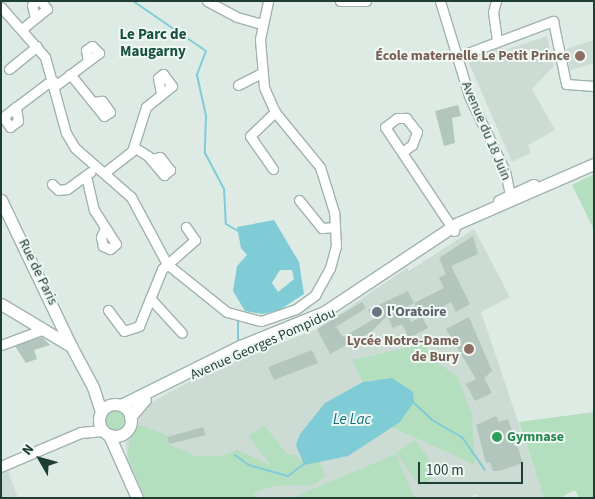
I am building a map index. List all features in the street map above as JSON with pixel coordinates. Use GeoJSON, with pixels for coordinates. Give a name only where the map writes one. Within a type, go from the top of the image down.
{"type":"FeatureCollection","features":[{"type":"Feature","properties":{"kind":"main road","name":"Avenue Georges Pompidou"},"geometry":{"type":"LineString","coordinates":[[117,405],[348,299],[453,229],[486,210],[516,195],[594,164]]}},
{"type":"Feature","properties":{"kind":"main road","name":"Rue de Paris"},"geometry":{"type":"LineString","coordinates":[[1,200],[70,346],[93,387],[100,414]]}},
{"type":"Feature","properties":{"kind":"main road","name":"Rue de Paris"},"geometry":{"type":"LineString","coordinates":[[1,213],[60,327],[59,338],[70,346]]}},
{"type":"Feature","properties":{"kind":"main road","name":"Avenue Georges Pompidou"},"geometry":{"type":"LineString","coordinates":[[130,417],[140,402],[223,359],[337,311],[453,229]]}},
{"type":"Feature","properties":{"kind":"main road"},"geometry":{"type":"LineString","coordinates":[[1,304],[59,338]]}},
{"type":"Feature","properties":{"kind":"main road","name":"Rue de Paris"},"geometry":{"type":"LineString","coordinates":[[93,387],[117,405]]}},
{"type":"Feature","properties":{"kind":"main road"},"geometry":{"type":"LineString","coordinates":[[123,461],[124,432],[130,417],[117,405],[100,414],[106,433],[123,461],[137,498]]}},
{"type":"Feature","properties":{"kind":"main road"},"geometry":{"type":"LineString","coordinates":[[106,433],[124,432]]}},
{"type":"Feature","properties":{"kind":"street"},"geometry":{"type":"LineString","coordinates":[[22,29],[47,9],[39,1]]}},
{"type":"Feature","properties":{"kind":"street"},"geometry":{"type":"LineString","coordinates":[[207,1],[236,17],[262,24]]}},
{"type":"Feature","properties":{"kind":"street"},"geometry":{"type":"LineString","coordinates":[[1,6],[37,46],[54,84],[66,133],[96,167],[131,197],[168,264],[227,312],[246,319],[277,317],[306,303],[322,287],[336,246],[330,191],[320,167],[275,112],[262,73],[262,24],[268,1]]}},
{"type":"Feature","properties":{"kind":"street"},"geometry":{"type":"LineString","coordinates":[[340,1],[366,1]]}},
{"type":"Feature","properties":{"kind":"street","name":"Avenue du 18 Juin"},"geometry":{"type":"LineString","coordinates":[[440,1],[469,96],[516,195]]}},
{"type":"Feature","properties":{"kind":"street"},"geometry":{"type":"LineString","coordinates":[[497,1],[493,12],[497,40]]}},
{"type":"Feature","properties":{"kind":"street"},"geometry":{"type":"LineString","coordinates":[[457,57],[497,40],[553,21],[566,84],[594,86]]}},
{"type":"Feature","properties":{"kind":"street"},"geometry":{"type":"LineString","coordinates":[[9,69],[37,46]]}},
{"type":"Feature","properties":{"kind":"street"},"geometry":{"type":"LineString","coordinates":[[16,107],[88,61]]}},
{"type":"Feature","properties":{"kind":"street"},"geometry":{"type":"LineString","coordinates":[[238,86],[262,73]]}},
{"type":"Feature","properties":{"kind":"street"},"geometry":{"type":"LineString","coordinates":[[70,74],[93,102]]}},
{"type":"Feature","properties":{"kind":"street"},"geometry":{"type":"LineString","coordinates":[[104,173],[124,160],[134,147],[146,107],[161,94]]}},
{"type":"Feature","properties":{"kind":"street"},"geometry":{"type":"LineString","coordinates":[[273,169],[250,136],[275,112]]}},
{"type":"Feature","properties":{"kind":"street"},"geometry":{"type":"LineString","coordinates":[[134,147],[151,159]]}},
{"type":"Feature","properties":{"kind":"street"},"geometry":{"type":"LineString","coordinates":[[402,152],[453,229]]}},
{"type":"Feature","properties":{"kind":"street"},"geometry":{"type":"LineString","coordinates":[[52,184],[58,190],[67,189],[96,167]]}},
{"type":"Feature","properties":{"kind":"street"},"geometry":{"type":"LineString","coordinates":[[86,176],[94,210],[105,228]]}},
{"type":"Feature","properties":{"kind":"street"},"geometry":{"type":"LineString","coordinates":[[299,200],[322,228],[335,227]]}},
{"type":"Feature","properties":{"kind":"street"},"geometry":{"type":"LineString","coordinates":[[108,310],[124,330],[133,330],[143,320],[157,277],[194,240],[186,227]]}},
{"type":"Feature","properties":{"kind":"street"},"geometry":{"type":"LineString","coordinates":[[150,298],[182,333]]}},
{"type":"Feature","properties":{"kind":"street"},"geometry":{"type":"LineString","coordinates":[[1,345],[44,329]]}},
{"type":"Feature","properties":{"kind":"street"},"geometry":{"type":"LineString","coordinates":[[1,468],[81,433],[100,414]]}},
{"type":"Feature","properties":{"kind":"street"},"geometry":{"type":"LineString","coordinates":[[81,433],[106,433]]}},
{"type":"Feature","properties":{"kind":"shaded area"},"geometry":{"type":"Polygon","coordinates":[[[547,36],[554,66],[532,89],[555,130],[528,145],[531,153],[512,162],[469,63],[498,48],[508,49],[547,36]]]}},
{"type":"Feature","properties":{"kind":"shaded area","name":"École maternelle Le Petit Prince"},"geometry":{"type":"Polygon","coordinates":[[[594,40],[594,63],[570,70],[566,49],[594,40]]]}},
{"type":"Feature","properties":{"kind":"shaded area"},"geometry":{"type":"Polygon","coordinates":[[[474,229],[510,297],[481,312],[544,498],[480,498],[475,494],[470,498],[144,498],[127,458],[126,443],[136,430],[142,407],[209,371],[317,329],[407,268],[409,271],[474,229]]]}},
{"type":"Feature","properties":{"kind":"shaded area"},"geometry":{"type":"Polygon","coordinates":[[[8,471],[18,498],[1,498],[1,474],[8,471]]]}},
{"type":"Feature","properties":{"kind":"green space"},"geometry":{"type":"Polygon","coordinates":[[[594,174],[594,230],[572,185],[594,174]]]}},
{"type":"Feature","properties":{"kind":"green space"},"geometry":{"type":"Polygon","coordinates":[[[423,344],[440,365],[458,377],[472,416],[475,465],[392,427],[400,422],[374,379],[363,382],[352,360],[423,344]]]}},
{"type":"Feature","properties":{"kind":"green space"},"geometry":{"type":"Polygon","coordinates":[[[114,408],[122,411],[125,419],[122,427],[114,430],[106,427],[103,419],[106,411],[114,408]]]}},
{"type":"Feature","properties":{"kind":"green space"},"geometry":{"type":"Polygon","coordinates":[[[594,412],[594,498],[579,498],[575,490],[560,498],[544,498],[519,422],[594,412]]]}},
{"type":"Feature","properties":{"kind":"green space"},"geometry":{"type":"Polygon","coordinates":[[[139,425],[166,435],[169,445],[196,456],[219,456],[238,450],[271,466],[249,436],[264,425],[287,454],[296,455],[304,466],[319,461],[325,476],[314,485],[274,486],[256,492],[252,498],[145,498],[128,458],[129,441],[139,425]]]}},
{"type":"Feature","properties":{"kind":"green space"},"geometry":{"type":"Polygon","coordinates":[[[415,440],[439,473],[420,486],[396,453],[415,440]]]}},
{"type":"Feature","properties":{"kind":"green space"},"geometry":{"type":"Polygon","coordinates":[[[396,454],[414,498],[301,498],[299,495],[396,454]]]}},
{"type":"Feature","properties":{"kind":"water"},"geometry":{"type":"Polygon","coordinates":[[[274,220],[299,262],[304,294],[278,311],[262,314],[245,311],[233,291],[237,266],[247,255],[241,248],[237,227],[274,220]],[[280,270],[272,283],[278,292],[294,279],[292,270],[280,270]]]}},
{"type":"Feature","properties":{"kind":"water","name":"Le Lac"},"geometry":{"type":"Polygon","coordinates":[[[392,378],[413,392],[414,402],[400,422],[348,456],[304,465],[296,445],[300,434],[325,403],[363,382],[392,378]]]}},
{"type":"Feature","properties":{"kind":"building"},"geometry":{"type":"Polygon","coordinates":[[[458,105],[461,116],[452,118],[455,143],[444,146],[435,111],[458,105]]]}},
{"type":"Feature","properties":{"kind":"building"},"geometry":{"type":"Polygon","coordinates":[[[473,236],[478,254],[451,266],[470,304],[456,312],[451,302],[422,317],[414,303],[444,288],[439,278],[446,274],[439,258],[473,236]]]}},
{"type":"Feature","properties":{"kind":"building"},"geometry":{"type":"Polygon","coordinates":[[[408,291],[414,303],[404,308],[411,322],[422,317],[428,328],[409,338],[402,324],[393,328],[387,316],[371,332],[330,354],[317,329],[362,302],[366,308],[336,327],[343,337],[374,319],[368,310],[408,291]]]}},
{"type":"Feature","properties":{"kind":"building"},"geometry":{"type":"Polygon","coordinates":[[[469,317],[492,371],[484,378],[492,393],[475,401],[466,384],[476,379],[446,329],[469,317]]]}},
{"type":"Feature","properties":{"kind":"building"},"geometry":{"type":"Polygon","coordinates":[[[42,337],[50,345],[34,350],[37,359],[26,363],[15,346],[42,337]]]}},
{"type":"Feature","properties":{"kind":"building"},"geometry":{"type":"Polygon","coordinates":[[[312,350],[318,363],[274,380],[268,367],[312,350]]]}},
{"type":"Feature","properties":{"kind":"building","name":"Gymnase"},"geometry":{"type":"Polygon","coordinates":[[[496,416],[499,422],[508,419],[523,463],[499,471],[493,471],[490,462],[486,463],[476,425],[496,416]]]}},
{"type":"Feature","properties":{"kind":"building"},"geometry":{"type":"Polygon","coordinates":[[[203,427],[206,435],[169,444],[167,437],[203,427]]]}},
{"type":"Feature","properties":{"kind":"waterway"},"geometry":{"type":"LineString","coordinates":[[133,1],[206,51],[197,75],[206,116],[205,153],[224,189],[226,224],[240,232]]}},
{"type":"Feature","properties":{"kind":"waterway"},"geometry":{"type":"LineString","coordinates":[[238,321],[238,342]]}},
{"type":"Feature","properties":{"kind":"waterway"},"geometry":{"type":"LineString","coordinates":[[413,402],[432,420],[462,437],[485,470]]}},
{"type":"Feature","properties":{"kind":"waterway"},"geometry":{"type":"LineString","coordinates":[[235,455],[249,465],[288,476],[304,464]]}},
{"type":"Feature","properties":{"kind":"place","name":"École maternelle Le Petit Prince"},"geometry":{"type":"Point","coordinates":[580,56]}},
{"type":"Feature","properties":{"kind":"place","name":"l'Oratoire"},"geometry":{"type":"Point","coordinates":[377,312]}},
{"type":"Feature","properties":{"kind":"place","name":"Lycée Notre-Dame de Bury"},"geometry":{"type":"Point","coordinates":[469,349]}},
{"type":"Feature","properties":{"kind":"place","name":"Gymnase"},"geometry":{"type":"Point","coordinates":[497,437]}},
{"type":"Feature","properties":{"kind":"district","name":"Le Parc de Maugarny"},"geometry":{"type":"Point","coordinates":[153,42]}}]}
